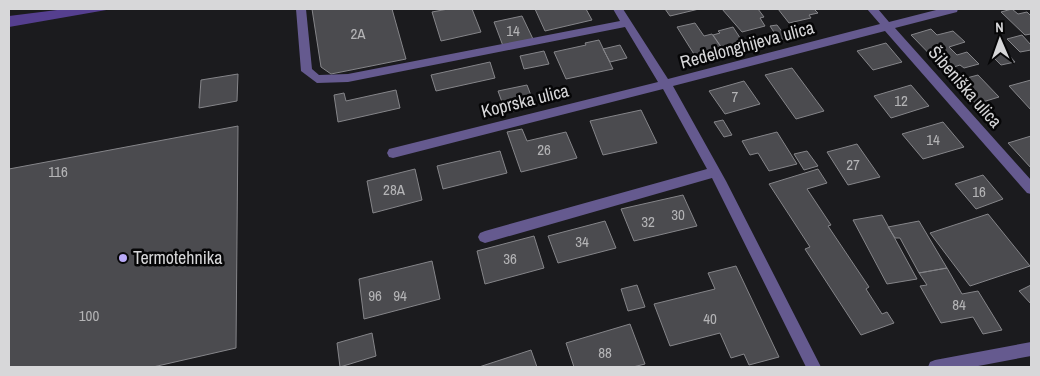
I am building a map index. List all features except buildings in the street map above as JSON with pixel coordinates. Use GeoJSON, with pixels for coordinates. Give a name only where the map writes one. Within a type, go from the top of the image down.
{"type":"FeatureCollection","features":[{"type":"Feature","properties":{"kind":"street"},"geometry":{"type":"LineString","coordinates":[[301,9],[307,71],[317,78],[331,80],[393,70],[628,23]]}},
{"type":"Feature","properties":{"kind":"street"},"geometry":{"type":"LineString","coordinates":[[618,9],[666,84],[714,172],[814,367]]}},
{"type":"Feature","properties":{"kind":"street","name":"Šibeniška ulica"},"geometry":{"type":"LineString","coordinates":[[872,9],[1031,189]]}},
{"type":"Feature","properties":{"kind":"street","name":"Redelonghijeva ulica"},"geometry":{"type":"LineString","coordinates":[[666,84],[953,9]]}},
{"type":"Feature","properties":{"kind":"street","name":"Koprska ulica"},"geometry":{"type":"LineString","coordinates":[[393,153],[666,84]]}},
{"type":"Feature","properties":{"kind":"street"},"geometry":{"type":"LineString","coordinates":[[485,237],[714,172]]}},
{"type":"Feature","properties":{"kind":"street"},"geometry":{"type":"LineString","coordinates":[[935,367],[1031,349]]}},
{"type":"Feature","properties":{"kind":"shaded area"},"geometry":{"type":"Polygon","coordinates":[[[65,9],[112,9],[9,27],[9,16],[65,9]]]}},
{"type":"Feature","properties":{"kind":"place","name":"Termotehnika"},"geometry":{"type":"Point","coordinates":[123,258]}}]}
